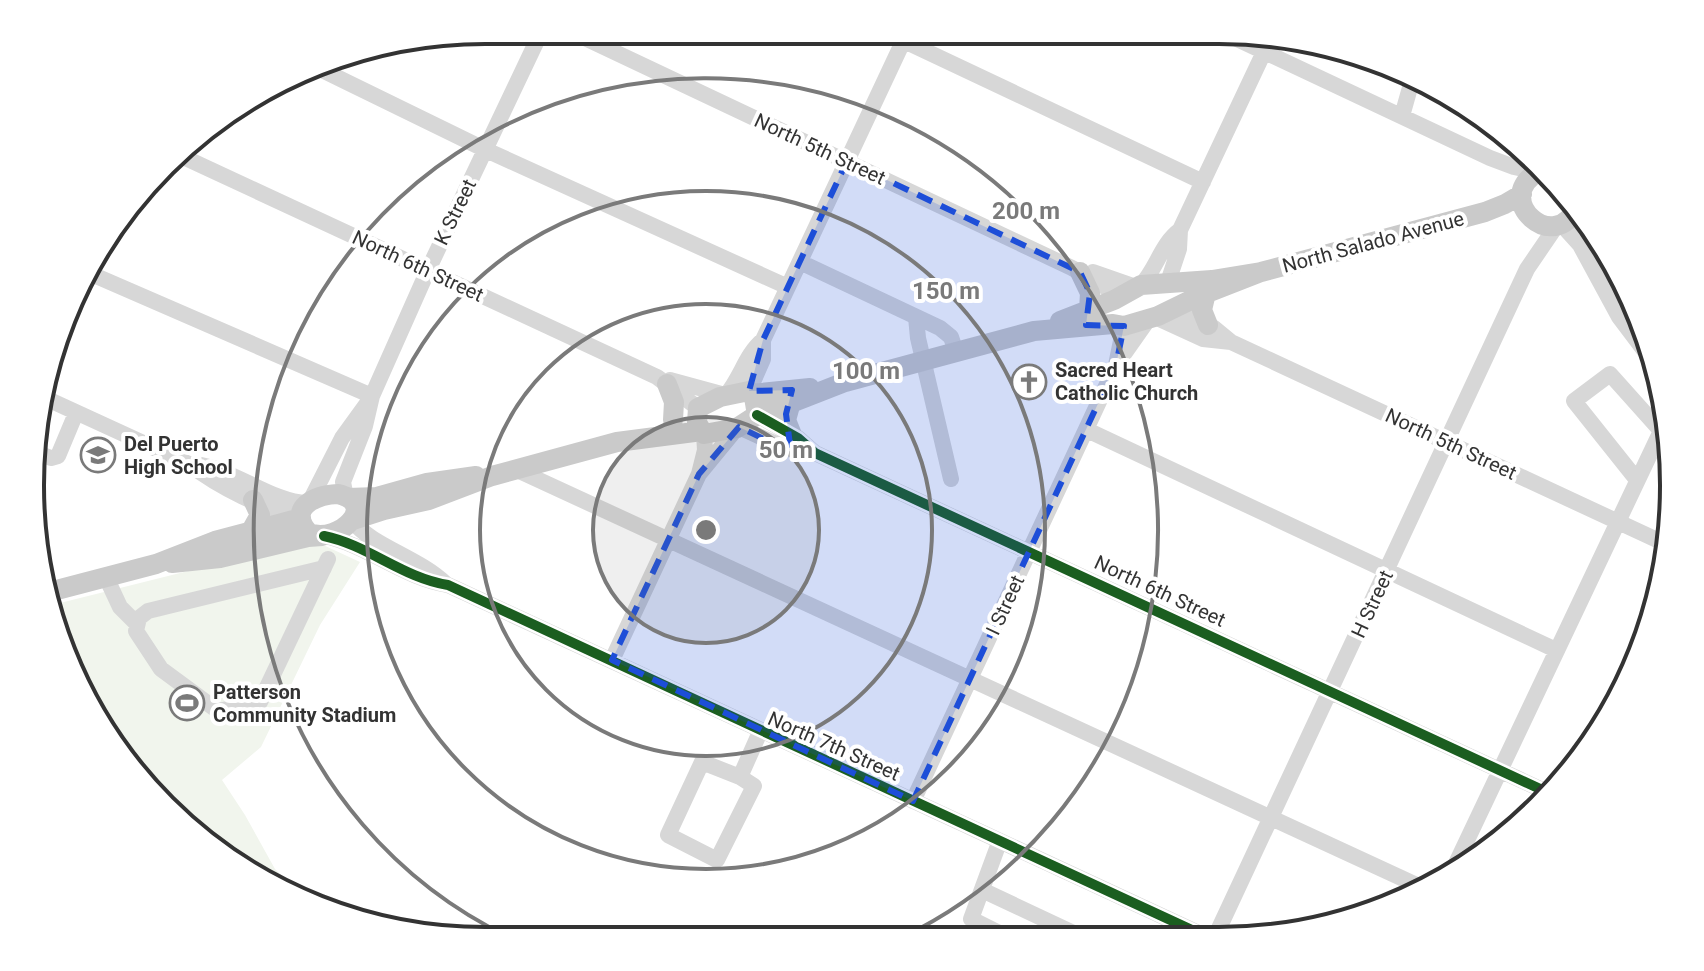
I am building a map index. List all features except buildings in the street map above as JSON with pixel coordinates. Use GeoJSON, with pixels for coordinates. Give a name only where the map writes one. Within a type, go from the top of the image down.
{"type":"FeatureCollection","features":[{"type":"Feature","properties":{"kind":"main road"},"geometry":{"type":"LineString","coordinates":[[1531,219],[1522,205],[1522,192],[1527,180],[1533,175]]}},
{"type":"Feature","properties":{"kind":"main road","name":"North Salado Avenue"},"geometry":{"type":"LineString","coordinates":[[1485,212],[1522,192]]}},
{"type":"Feature","properties":{"kind":"main road","name":"North Salado Avenue"},"geometry":{"type":"LineString","coordinates":[[1034,331],[1122,325],[1152,318],[1261,272],[1485,212],[1508,211],[1543,225],[1559,224]]}},
{"type":"Feature","properties":{"kind":"main road"},"geometry":{"type":"LineString","coordinates":[[1559,224],[1569,217]]}},
{"type":"Feature","properties":{"kind":"main road"},"geometry":{"type":"LineString","coordinates":[[1076,270],[1090,293],[1089,310]]}},
{"type":"Feature","properties":{"kind":"main road","name":"North Salado Avenue"},"geometry":{"type":"LineString","coordinates":[[617,442],[673,420],[738,428],[754,403],[1034,331],[1127,292],[1169,282],[1261,272]]}},
{"type":"Feature","properties":{"kind":"main road"},"geometry":{"type":"LineString","coordinates":[[1206,293],[1202,310],[1208,325]]}},
{"type":"Feature","properties":{"kind":"main road"},"geometry":{"type":"LineString","coordinates":[[662,380],[674,402],[673,420]]}},
{"type":"Feature","properties":{"kind":"main road","name":"North Salado Avenue"},"geometry":{"type":"LineString","coordinates":[[352,520],[429,500],[515,469],[700,421],[725,395],[754,403],[791,402],[845,382]]}},
{"type":"Feature","properties":{"kind":"main road"},"geometry":{"type":"LineString","coordinates":[[791,402],[786,420],[792,435]]}},
{"type":"Feature","properties":{"kind":"main road","name":"North Salado Avenue"},"geometry":{"type":"LineString","coordinates":[[347,498],[377,497],[446,479],[492,476]]}},
{"type":"Feature","properties":{"kind":"main road"},"geometry":{"type":"LineString","coordinates":[[57,590],[156,564],[188,550],[251,531],[305,509],[332,494],[347,498],[356,509],[352,520],[335,533],[203,561],[156,564]]}},
{"type":"Feature","properties":{"kind":"main road"},"geometry":{"type":"LineString","coordinates":[[251,531],[260,515],[253,500]]}},
{"type":"Feature","properties":{"kind":"main road"},"geometry":{"type":"LineString","coordinates":[[305,509],[309,533],[323,536]]}},
{"type":"Feature","properties":{"kind":"street","name":"K Street"},"geometry":{"type":"LineString","coordinates":[[347,498],[343,482],[365,426],[372,396],[535,44]]}},
{"type":"Feature","properties":{"kind":"street","name":"North 5th Street"},"geometry":{"type":"LineString","coordinates":[[598,44],[1127,292]]}},
{"type":"Feature","properties":{"kind":"street"},"geometry":{"type":"LineString","coordinates":[[725,395],[752,350],[763,340],[902,44]]}},
{"type":"Feature","properties":{"kind":"street"},"geometry":{"type":"LineString","coordinates":[[922,44],[1203,182]]}},
{"type":"Feature","properties":{"kind":"street"},"geometry":{"type":"LineString","coordinates":[[1252,46],[1490,158],[1527,170]]}},
{"type":"Feature","properties":{"kind":"street"},"geometry":{"type":"LineString","coordinates":[[1177,306],[1177,294],[1169,282],[1179,249],[1180,230],[1266,47]]}},
{"type":"Feature","properties":{"kind":"street"},"geometry":{"type":"LineString","coordinates":[[329,73],[486,150],[788,287]]}},
{"type":"Feature","properties":{"kind":"street"},"geometry":{"type":"LineString","coordinates":[[1402,116],[1410,88]]}},
{"type":"Feature","properties":{"kind":"street"},"geometry":{"type":"LineString","coordinates":[[1490,158],[1510,174],[1522,192]]}},
{"type":"Feature","properties":{"kind":"street","name":"North 6th Street"},"geometry":{"type":"LineString","coordinates":[[188,159],[662,380],[725,395]]}},
{"type":"Feature","properties":{"kind":"street","name":"H Street"},"geometry":{"type":"LineString","coordinates":[[1527,269],[1532,245],[1531,219]]}},
{"type":"Feature","properties":{"kind":"street"},"geometry":{"type":"LineString","coordinates":[[1559,224],[1585,253]]}},
{"type":"Feature","properties":{"kind":"street","name":"H Street"},"geometry":{"type":"LineString","coordinates":[[1220,927],[1527,269],[1559,224]]}},
{"type":"Feature","properties":{"kind":"street"},"geometry":{"type":"LineString","coordinates":[[1578,229],[1585,253],[1611,305],[1633,335]]}},
{"type":"Feature","properties":{"kind":"street"},"geometry":{"type":"LineString","coordinates":[[1122,325],[1113,313],[1127,292],[1149,276],[1168,240],[1180,230]]}},
{"type":"Feature","properties":{"kind":"street"},"geometry":{"type":"LineString","coordinates":[[800,262],[951,337],[956,352]]}},
{"type":"Feature","properties":{"kind":"street"},"geometry":{"type":"LineString","coordinates":[[97,276],[372,396]]}},
{"type":"Feature","properties":{"kind":"street","name":"North 5th Street"},"geometry":{"type":"LineString","coordinates":[[1177,306],[1231,342],[1656,540]]}},
{"type":"Feature","properties":{"kind":"street"},"geometry":{"type":"LineString","coordinates":[[916,317],[922,360],[951,479]]}},
{"type":"Feature","properties":{"kind":"street","name":"North 5th Street"},"geometry":{"type":"LineString","coordinates":[[1152,318],[1203,339],[1231,342]]}},
{"type":"Feature","properties":{"kind":"street","name":"I Street"},"geometry":{"type":"LineString","coordinates":[[913,801],[1116,365],[1152,318]]}},
{"type":"Feature","properties":{"kind":"street","name":"I Street"},"geometry":{"type":"LineString","coordinates":[[1116,365],[1122,325]]}},
{"type":"Feature","properties":{"kind":"street"},"geometry":{"type":"LineString","coordinates":[[754,403],[763,359],[763,340]]}},
{"type":"Feature","properties":{"kind":"street"},"geometry":{"type":"LineString","coordinates":[[1637,480],[1574,401],[1610,374],[1656,425]]}},
{"type":"Feature","properties":{"kind":"street","name":"North 6th Street"},"geometry":{"type":"LineString","coordinates":[[662,380],[700,421]]}},
{"type":"Feature","properties":{"kind":"street","name":"K Street"},"geometry":{"type":"LineString","coordinates":[[305,509],[342,438],[372,396]]}},
{"type":"Feature","properties":{"kind":"street"},"geometry":{"type":"LineString","coordinates":[[52,401],[189,464],[253,500],[284,513],[305,509]]}},
{"type":"Feature","properties":{"kind":"street","name":"North 6th Street"},"geometry":{"type":"LineString","coordinates":[[754,403],[815,453],[1539,789]]}},
{"type":"Feature","properties":{"kind":"street"},"geometry":{"type":"LineString","coordinates":[[45,456],[58,456],[76,413]]}},
{"type":"Feature","properties":{"kind":"street"},"geometry":{"type":"LineString","coordinates":[[612,660],[699,474],[705,450],[700,421]]}},
{"type":"Feature","properties":{"kind":"street"},"geometry":{"type":"LineString","coordinates":[[699,474],[738,428],[787,449],[815,453]]}},
{"type":"Feature","properties":{"kind":"street"},"geometry":{"type":"LineString","coordinates":[[1087,430],[1556,650]]}},
{"type":"Feature","properties":{"kind":"street"},"geometry":{"type":"LineString","coordinates":[[1459,856],[1657,439]]}},
{"type":"Feature","properties":{"kind":"street"},"geometry":{"type":"LineString","coordinates":[[189,464],[214,468],[305,509]]}},
{"type":"Feature","properties":{"kind":"street"},"geometry":{"type":"LineString","coordinates":[[515,469],[1411,882]]}},
{"type":"Feature","properties":{"kind":"street","name":"North 7th Street"},"geometry":{"type":"LineString","coordinates":[[352,520],[369,536],[416,560],[448,585]]}},
{"type":"Feature","properties":{"kind":"street","name":"North 7th Street"},"geometry":{"type":"LineString","coordinates":[[323,536],[343,542],[416,577],[448,585],[1185,927]]}},
{"type":"Feature","properties":{"kind":"street"},"geometry":{"type":"LineString","coordinates":[[326,563],[260,702],[218,711],[161,669],[136,631],[137,624],[148,611],[326,563]]}},
{"type":"Feature","properties":{"kind":"street"},"geometry":{"type":"LineString","coordinates":[[106,577],[120,607],[137,624]]}},
{"type":"Feature","properties":{"kind":"street"},"geometry":{"type":"LineString","coordinates":[[740,777],[760,732]]}},
{"type":"Feature","properties":{"kind":"street"},"geometry":{"type":"LineString","coordinates":[[702,762],[740,777],[754,786],[717,860],[668,835],[702,762]]}},
{"type":"Feature","properties":{"kind":"street"},"geometry":{"type":"LineString","coordinates":[[987,927],[971,919],[999,843]]}},
{"type":"Feature","properties":{"kind":"street"},"geometry":{"type":"LineString","coordinates":[[982,890],[1061,927]]}},
{"type":"Feature","properties":{"kind":"street"},"geometry":{"type":"LineString","coordinates":[[1165,927],[1167,919]]}},
{"type":"Feature","properties":{"kind":"highlighted area"},"geometry":{"type":"Polygon","coordinates":[[[847,161],[1080,272],[1090,293],[1086,325],[1124,326],[1116,365],[913,801],[612,660],[699,474],[739,427],[791,452],[786,414],[792,390],[749,391],[763,340],[847,161]]]}},
{"type":"Feature","properties":{"kind":"shaded area","name":"Patterson Community Stadium"},"geometry":{"type":"Polygon","coordinates":[[[300,543],[321,544],[360,562],[320,625],[261,747],[222,780],[275,869],[284,878],[240,853],[194,817],[135,754],[118,731],[90,681],[60,603],[300,543]]]}},
{"type":"Feature","properties":{"kind":"cycle path"},"geometry":{"type":"LineString","coordinates":[[757,415],[798,438],[815,453],[1539,789]]}},
{"type":"Feature","properties":{"kind":"cycle path"},"geometry":{"type":"LineString","coordinates":[[324,536],[356,546],[416,576],[448,585],[1185,927]]}},
{"type":"Feature","properties":{"kind":"place","name":"Sacred Heart Catholic Church"},"geometry":{"type":"Point","coordinates":[1029,382]}},
{"type":"Feature","properties":{"kind":"place","name":"Del Puerto High School"},"geometry":{"type":"Point","coordinates":[98,455]}},
{"type":"Feature","properties":{"kind":"place","name":"Patterson Community Stadium"},"geometry":{"type":"Point","coordinates":[187,703]}}]}
